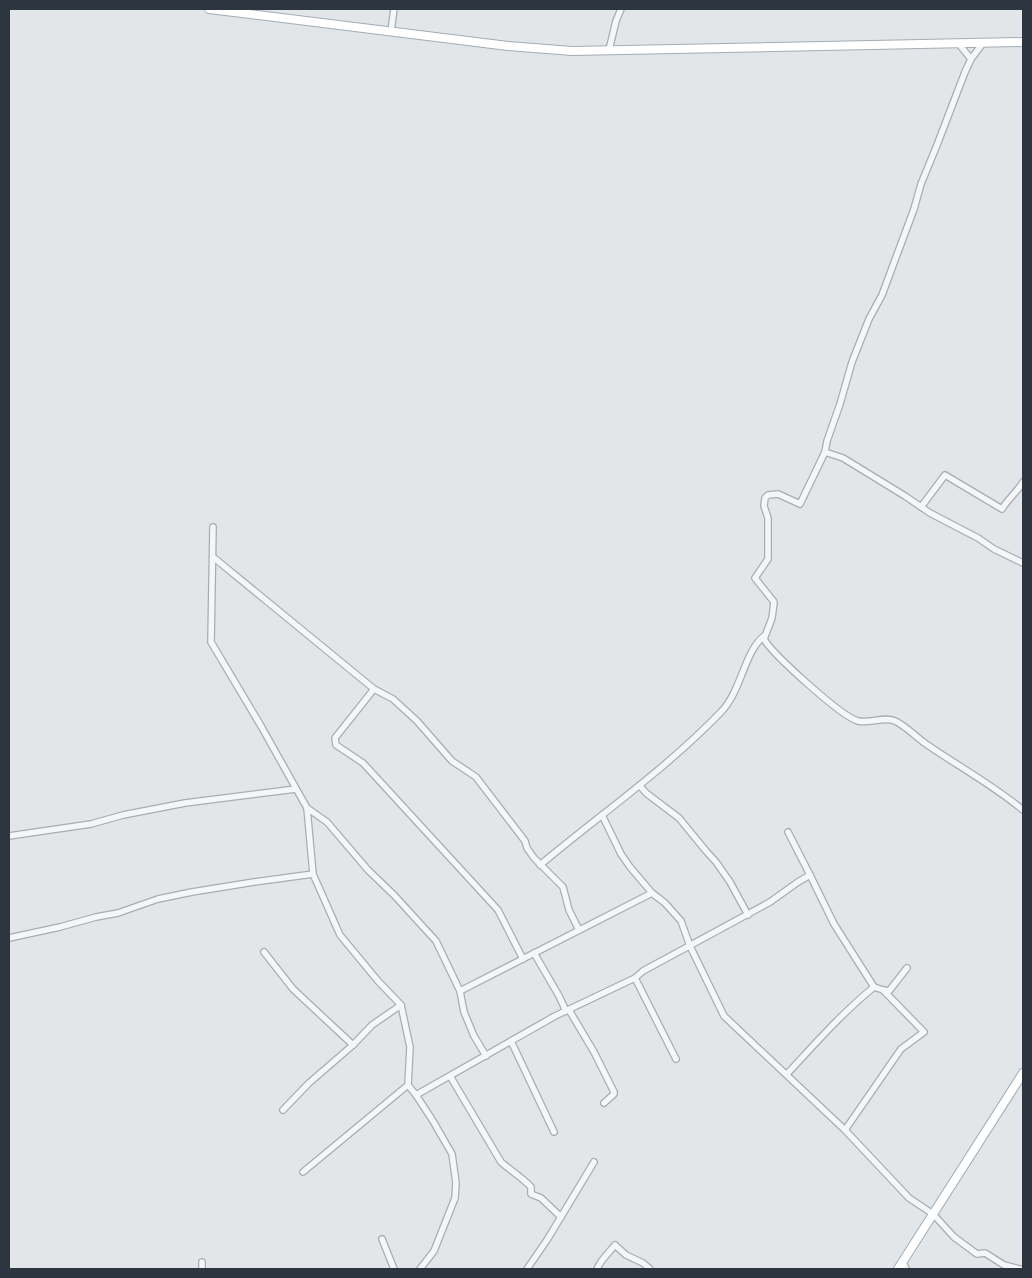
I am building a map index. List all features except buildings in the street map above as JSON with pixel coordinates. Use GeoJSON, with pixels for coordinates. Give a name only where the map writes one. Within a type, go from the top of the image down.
{"type":"FeatureCollection","features":[{"type":"Feature","properties":{"kind":"main road"},"geometry":{"type":"LineString","coordinates":[[210,9],[244,11],[391,32],[572,51],[1023,42]]}},
{"type":"Feature","properties":{"kind":"main road"},"geometry":{"type":"LineString","coordinates":[[898,1269],[904,1265],[933,1214],[1023,1073]]}},
{"type":"Feature","properties":{"kind":"street"},"geometry":{"type":"LineString","coordinates":[[391,32],[394,9]]}},
{"type":"Feature","properties":{"kind":"street"},"geometry":{"type":"LineString","coordinates":[[609,50],[621,9]]}},
{"type":"Feature","properties":{"kind":"street"},"geometry":{"type":"LineString","coordinates":[[958,43],[971,59]]}},
{"type":"Feature","properties":{"kind":"street"},"geometry":{"type":"LineString","coordinates":[[540,865],[670,760],[722,710],[732,697],[755,646],[764,636],[772,618],[774,606],[772,598],[755,578],[768,559],[768,518],[764,506],[765,498],[768,495],[778,494],[800,504],[825,452],[852,362],[869,320],[882,295],[893,261],[914,209],[920,184],[971,59],[983,43]]}},
{"type":"Feature","properties":{"kind":"street"},"geometry":{"type":"LineString","coordinates":[[825,452],[842,458],[921,507],[978,538],[994,549],[1023,563]]}},
{"type":"Feature","properties":{"kind":"street"},"geometry":{"type":"LineString","coordinates":[[921,507],[946,475],[1002,509],[1010,496],[1018,490],[1023,482]]}},
{"type":"Feature","properties":{"kind":"street"},"geometry":{"type":"LineString","coordinates":[[213,527],[211,642],[262,726],[307,808],[327,822],[368,870],[436,941],[460,991],[464,1012],[474,1036],[486,1056]]}},
{"type":"Feature","properties":{"kind":"street"},"geometry":{"type":"LineString","coordinates":[[213,557],[374,689],[393,699],[417,721],[452,760],[476,777],[525,841],[527,848],[540,865],[563,887],[569,910],[579,930]]}},
{"type":"Feature","properties":{"kind":"street"},"geometry":{"type":"LineString","coordinates":[[764,636],[765,641],[787,666],[851,718],[864,722],[890,720],[897,722],[1008,797],[1023,810]]}},
{"type":"Feature","properties":{"kind":"street"},"geometry":{"type":"LineString","coordinates":[[374,689],[335,738],[336,744],[363,763],[498,910],[523,959]]}},
{"type":"Feature","properties":{"kind":"street"},"geometry":{"type":"LineString","coordinates":[[640,786],[646,793],[679,818],[716,862],[730,882],[748,915]]}},
{"type":"Feature","properties":{"kind":"street"},"geometry":{"type":"LineString","coordinates":[[9,836],[91,824],[123,815],[185,803],[296,790]]}},
{"type":"Feature","properties":{"kind":"street"},"geometry":{"type":"LineString","coordinates":[[307,808],[312,874],[340,935],[378,981],[401,1005],[410,1047],[408,1085],[452,1154],[456,1183],[454,1198],[434,1252],[420,1269]]}},
{"type":"Feature","properties":{"kind":"street"},"geometry":{"type":"LineString","coordinates":[[602,815],[621,854],[652,893],[665,903],[681,921],[690,946],[724,1016],[845,1130],[908,1198],[933,1214],[954,1237],[976,1254],[985,1253],[1002,1267],[1020,1269]]}},
{"type":"Feature","properties":{"kind":"street"},"geometry":{"type":"LineString","coordinates":[[788,832],[834,924],[874,986],[890,991],[908,968]]}},
{"type":"Feature","properties":{"kind":"street"},"geometry":{"type":"LineString","coordinates":[[9,938],[118,913],[178,895],[231,885],[312,874]]}},
{"type":"Feature","properties":{"kind":"street"},"geometry":{"type":"LineString","coordinates":[[416,1095],[510,1041],[635,978],[643,971],[748,915],[810,876]]}},
{"type":"Feature","properties":{"kind":"street"},"geometry":{"type":"LineString","coordinates":[[460,991],[652,893]]}},
{"type":"Feature","properties":{"kind":"street"},"geometry":{"type":"LineString","coordinates":[[264,952],[293,989],[353,1045]]}},
{"type":"Feature","properties":{"kind":"street"},"geometry":{"type":"LineString","coordinates":[[534,953],[567,1011],[594,1052],[614,1092],[604,1103]]}},
{"type":"Feature","properties":{"kind":"street"},"geometry":{"type":"LineString","coordinates":[[635,978],[676,1059]]}},
{"type":"Feature","properties":{"kind":"street"},"geometry":{"type":"LineString","coordinates":[[787,1074],[839,1017],[874,986]]}},
{"type":"Feature","properties":{"kind":"street"},"geometry":{"type":"LineString","coordinates":[[845,1130],[901,1049],[924,1032],[883,990]]}},
{"type":"Feature","properties":{"kind":"street"},"geometry":{"type":"LineString","coordinates":[[283,1110],[309,1083],[353,1045],[372,1025],[401,1005]]}},
{"type":"Feature","properties":{"kind":"street"},"geometry":{"type":"LineString","coordinates":[[510,1041],[554,1132]]}},
{"type":"Feature","properties":{"kind":"street"},"geometry":{"type":"LineString","coordinates":[[450,1076],[501,1162],[509,1170],[524,1178],[531,1187],[531,1194],[541,1198],[561,1217]]}},
{"type":"Feature","properties":{"kind":"street"},"geometry":{"type":"LineString","coordinates":[[303,1172],[408,1085]]}},
{"type":"Feature","properties":{"kind":"street"},"geometry":{"type":"LineString","coordinates":[[527,1269],[594,1162]]}},
{"type":"Feature","properties":{"kind":"street"},"geometry":{"type":"LineString","coordinates":[[382,1239],[394,1269]]}},
{"type":"Feature","properties":{"kind":"street"},"geometry":{"type":"LineString","coordinates":[[597,1269],[602,1258],[615,1245],[626,1255],[643,1263],[650,1269]]}},
{"type":"Feature","properties":{"kind":"street"},"geometry":{"type":"LineString","coordinates":[[202,1262],[202,1269]]}}]}
